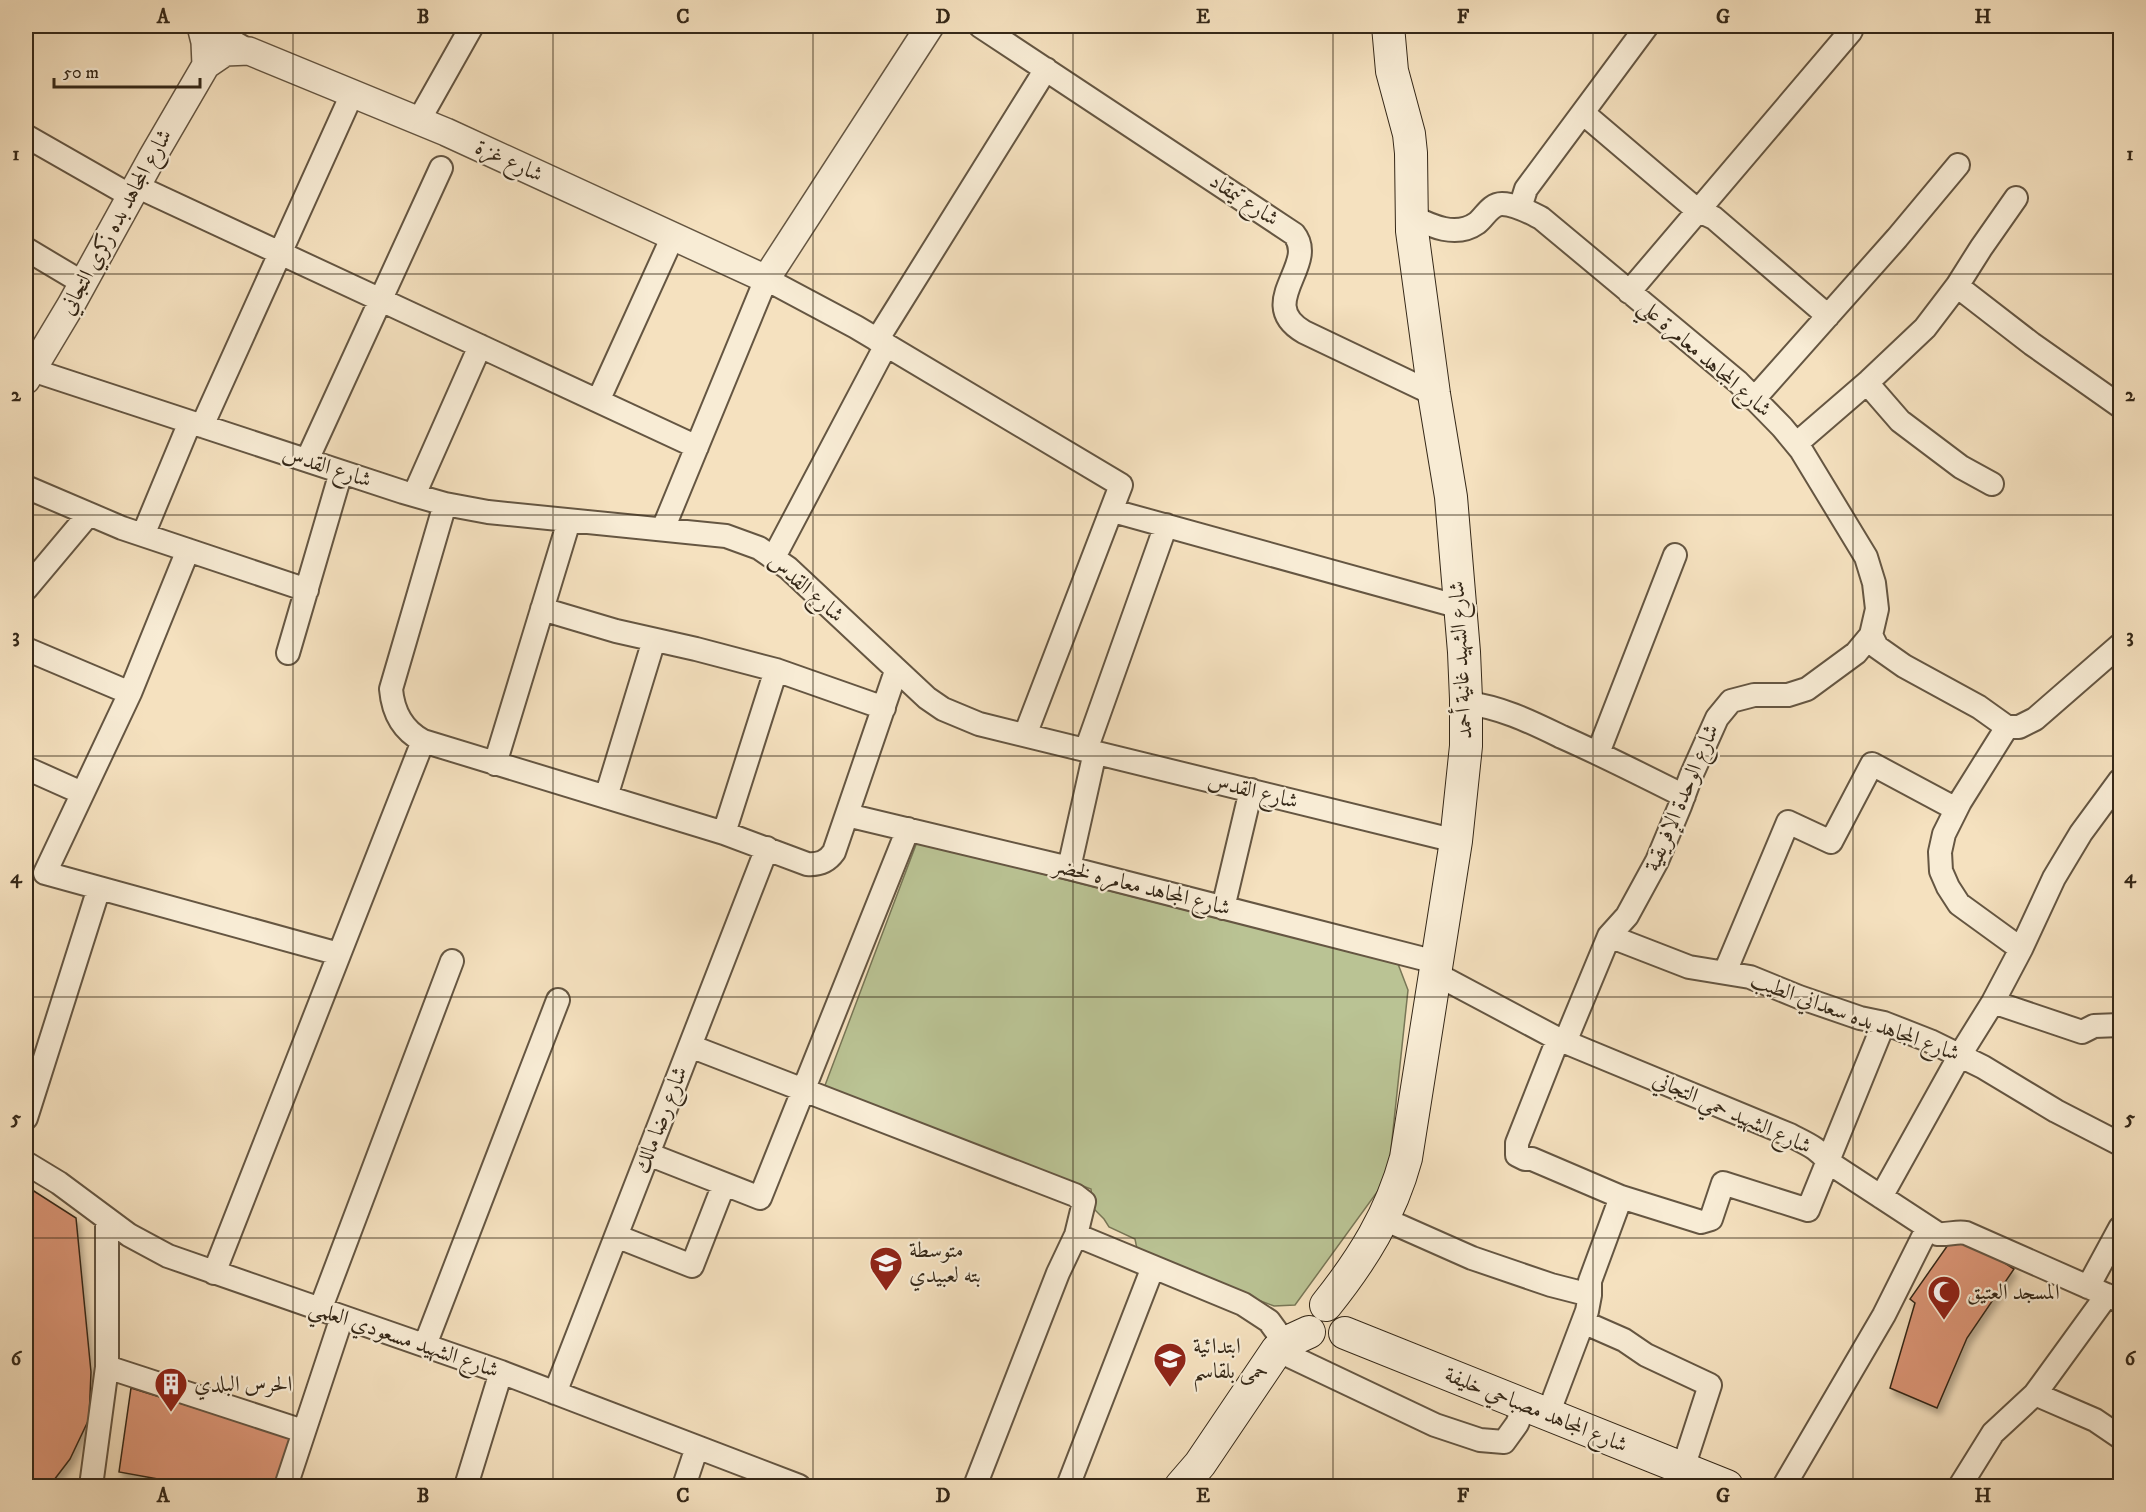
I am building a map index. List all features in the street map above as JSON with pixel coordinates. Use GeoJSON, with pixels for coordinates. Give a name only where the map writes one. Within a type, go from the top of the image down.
{"type":"FeatureCollection","features":[{"type":"Feature","properties":{"kind":"main road","name":"شارع الشهيد غانية أحمد"},"geometry":{"type":"LineString","coordinates":[[1181,1486],[1318,1322],[1384,1219],[1399,1185],[1406,1158],[1456,841],[1466,746],[1466,704],[1451,497],[1434,394],[1414,244],[1412,153],[1392,71],[1389,26]]}},
{"type":"Feature","properties":{"kind":"main road","name":"شارع المجاهد مصباحي خليفة"},"geometry":{"type":"LineString","coordinates":[[1318,1322],[1727,1486]]}},
{"type":"Feature","properties":{"kind":"street"},"geometry":{"type":"LineString","coordinates":[[201,26],[205,42],[206,64]]}},
{"type":"Feature","properties":{"kind":"street","name":"شارع غزة"},"geometry":{"type":"LineString","coordinates":[[206,26],[249,51],[419,120],[766,279]]}},
{"type":"Feature","properties":{"kind":"street"},"geometry":{"type":"LineString","coordinates":[[419,120],[472,26]]}},
{"type":"Feature","properties":{"kind":"street"},"geometry":{"type":"LineString","coordinates":[[663,529],[766,279],[930,26]]}},
{"type":"Feature","properties":{"kind":"street","name":"شارع تيمقاد"},"geometry":{"type":"LineString","coordinates":[[980,26],[1294,234],[1300,242],[1301,253],[1286,293],[1285,309],[1291,323],[1297,328],[1434,394]]}},
{"type":"Feature","properties":{"kind":"street"},"geometry":{"type":"LineString","coordinates":[[1520,208],[1526,189],[1647,26]]}},
{"type":"Feature","properties":{"kind":"street"},"geometry":{"type":"LineString","coordinates":[[1629,291],[1851,31],[1845,26]]}},
{"type":"Feature","properties":{"kind":"street","name":"شارع غزة"},"geometry":{"type":"LineString","coordinates":[[206,64],[225,51],[249,51]]}},
{"type":"Feature","properties":{"kind":"street","name":"شارع المجاهد بده زكري التجاني"},"geometry":{"type":"LineString","coordinates":[[28,373],[83,283],[206,64]]}},
{"type":"Feature","properties":{"kind":"street"},"geometry":{"type":"LineString","coordinates":[[774,556],[882,343],[1046,69]]}},
{"type":"Feature","properties":{"kind":"street"},"geometry":{"type":"LineString","coordinates":[[143,535],[280,253],[352,94]]}},
{"type":"Feature","properties":{"kind":"street"},"geometry":{"type":"LineString","coordinates":[[1583,113],[1697,210],[1714,218],[1828,316]]}},
{"type":"Feature","properties":{"kind":"street"},"geometry":{"type":"LineString","coordinates":[[26,136],[134,191],[280,253],[697,447]]}},
{"type":"Feature","properties":{"kind":"street"},"geometry":{"type":"LineString","coordinates":[[1754,399],[1897,238],[1958,165]]}},
{"type":"Feature","properties":{"kind":"street"},"geometry":{"type":"LineString","coordinates":[[307,460],[441,168]]}},
{"type":"Feature","properties":{"kind":"street"},"geometry":{"type":"LineString","coordinates":[[1796,444],[1867,383],[1925,328],[1957,286],[2016,198]]}},
{"type":"Feature","properties":{"kind":"street","name":"شارع المجاهد معامرة علي"},"geometry":{"type":"LineString","coordinates":[[1412,216],[1436,228],[1463,230],[1476,223],[1491,208],[1501,203],[1520,208],[1541,218],[1737,382],[1796,444],[1866,557],[1874,583],[1877,609],[1871,635]]}},
{"type":"Feature","properties":{"kind":"street"},"geometry":{"type":"LineString","coordinates":[[598,401],[673,236]]}},
{"type":"Feature","properties":{"kind":"street"},"geometry":{"type":"LineString","coordinates":[[26,249],[83,283]]}},
{"type":"Feature","properties":{"kind":"street"},"geometry":{"type":"LineString","coordinates":[[766,279],[882,343],[1122,485],[1025,735]]}},
{"type":"Feature","properties":{"kind":"street"},"geometry":{"type":"LineString","coordinates":[[1957,286],[2032,344],[2121,406]]}},
{"type":"Feature","properties":{"kind":"street"},"geometry":{"type":"LineString","coordinates":[[414,495],[480,346]]}},
{"type":"Feature","properties":{"kind":"street","name":"شارع القدس"},"geometry":{"type":"LineString","coordinates":[[28,373],[445,504],[488,512],[726,536],[743,541],[774,556],[896,671],[943,709],[979,724],[1456,841]]}},
{"type":"Feature","properties":{"kind":"street"},"geometry":{"type":"LineString","coordinates":[[1867,383],[1900,421],[1961,467],[1992,484]]}},
{"type":"Feature","properties":{"kind":"street"},"geometry":{"type":"LineString","coordinates":[[288,653],[341,472]]}},
{"type":"Feature","properties":{"kind":"street"},"geometry":{"type":"LineString","coordinates":[[26,487],[143,535],[307,590]]}},
{"type":"Feature","properties":{"kind":"street"},"geometry":{"type":"LineString","coordinates":[[445,504],[392,689],[395,712],[400,722],[423,741],[724,832],[807,864],[823,863],[834,852],[896,671]]}},
{"type":"Feature","properties":{"kind":"street"},"geometry":{"type":"LineString","coordinates":[[1113,511],[1460,607]]}},
{"type":"Feature","properties":{"kind":"street"},"geometry":{"type":"LineString","coordinates":[[26,589],[89,514]]}},
{"type":"Feature","properties":{"kind":"street"},"geometry":{"type":"LineString","coordinates":[[495,764],[569,521]]}},
{"type":"Feature","properties":{"kind":"street"},"geometry":{"type":"LineString","coordinates":[[1069,868],[1091,751],[1166,525]]}},
{"type":"Feature","properties":{"kind":"street"},"geometry":{"type":"LineString","coordinates":[[188,550],[130,693],[45,873],[339,954]]}},
{"type":"Feature","properties":{"kind":"street"},"geometry":{"type":"LineString","coordinates":[[1598,753],[1675,555]]}},
{"type":"Feature","properties":{"kind":"street"},"geometry":{"type":"LineString","coordinates":[[542,609],[616,631],[776,670],[884,708]]}},
{"type":"Feature","properties":{"kind":"street"},"geometry":{"type":"LineString","coordinates":[[1871,635],[1877,647],[1887,655],[1979,707],[2007,728],[2019,727],[2036,719],[2121,645]]}},
{"type":"Feature","properties":{"kind":"street","name":"شارع الوحدة الإفريقية"},"geometry":{"type":"LineString","coordinates":[[1621,1197],[1532,1159],[1525,1159],[1517,1155],[1517,1143],[1562,1040],[1609,936],[1627,916],[1657,861],[1690,776],[1717,718],[1731,701],[1754,695],[1788,695],[1806,689],[1856,653],[1871,635]]}},
{"type":"Feature","properties":{"kind":"street"},"geometry":{"type":"LineString","coordinates":[[606,797],[654,640]]}},
{"type":"Feature","properties":{"kind":"street"},"geometry":{"type":"LineString","coordinates":[[26,649],[130,693]]}},
{"type":"Feature","properties":{"kind":"street"},"geometry":{"type":"LineString","coordinates":[[724,832],[776,670]]}},
{"type":"Feature","properties":{"kind":"street"},"geometry":{"type":"LineString","coordinates":[[1466,704],[1487,706],[1506,712],[1598,753],[1684,796]]}},
{"type":"Feature","properties":{"kind":"street"},"geometry":{"type":"LineString","coordinates":[[2007,728],[1956,809],[1944,834],[1940,852],[1941,871],[1959,904],[2021,949]]}},
{"type":"Feature","properties":{"kind":"street"},"geometry":{"type":"LineString","coordinates":[[214,1273],[423,741]]}},
{"type":"Feature","properties":{"kind":"street"},"geometry":{"type":"LineString","coordinates":[[1725,972],[1788,822],[1831,842],[1872,764],[1956,809]]}},
{"type":"Feature","properties":{"kind":"street"},"geometry":{"type":"LineString","coordinates":[[26,768],[82,793]]}},
{"type":"Feature","properties":{"kind":"street"},"geometry":{"type":"LineString","coordinates":[[1881,1197],[1960,1055],[1993,1002],[2060,869],[2081,833],[2121,780]]}},
{"type":"Feature","properties":{"kind":"street"},"geometry":{"type":"LineString","coordinates":[[1223,908],[1251,790]]}},
{"type":"Feature","properties":{"kind":"street","name":"شارع المجاهد معامره لخضر"},"geometry":{"type":"LineString","coordinates":[[847,815],[1069,868],[1223,908],[1435,968]]}},
{"type":"Feature","properties":{"kind":"street"},"geometry":{"type":"LineString","coordinates":[[648,1154],[760,1198],[908,830]]}},
{"type":"Feature","properties":{"kind":"street","name":"شارع رضا مالك"},"geometry":{"type":"LineString","coordinates":[[555,1392],[767,848]]}},
{"type":"Feature","properties":{"kind":"street"},"geometry":{"type":"LineString","coordinates":[[26,1118],[99,888]]}},
{"type":"Feature","properties":{"kind":"street","name":"شارع المجاهد بده سعداني الطيب"},"geometry":{"type":"LineString","coordinates":[[1609,936],[1689,967],[1750,976],[1809,1001],[1860,1018],[1884,1023],[1960,1055],[2056,1111],[2121,1144]]}},
{"type":"Feature","properties":{"kind":"street"},"geometry":{"type":"LineString","coordinates":[[286,1486],[303,1431],[331,1313],[452,961]]}},
{"type":"Feature","properties":{"kind":"street","name":"شارع الشهيد حمي التجاني"},"geometry":{"type":"LineString","coordinates":[[1435,968],[1562,1040],[1814,1147],[1828,1162],[1927,1229],[1946,1235],[1966,1233],[2022,1260],[2105,1294]]}},
{"type":"Feature","properties":{"kind":"street"},"geometry":{"type":"LineString","coordinates":[[425,1345],[558,1000]]}},
{"type":"Feature","properties":{"kind":"street"},"geometry":{"type":"LineString","coordinates":[[1993,1002],[2082,1032],[2094,1026],[2121,1025]]}},
{"type":"Feature","properties":{"kind":"street"},"geometry":{"type":"LineString","coordinates":[[1076,1235],[1243,1304],[1269,1321],[1318,1322],[1435,1425],[1480,1440],[1504,1442],[1516,1424],[1536,1409],[1583,1323],[1590,1295],[1590,1281],[1621,1197],[1701,1222],[1712,1219],[1723,1183],[1808,1210],[1884,1023]]}},
{"type":"Feature","properties":{"kind":"street"},"geometry":{"type":"LineString","coordinates":[[690,1046],[1075,1195],[1084,1202],[1076,1235],[1058,1273],[975,1486]]}},
{"type":"Feature","properties":{"kind":"street","name":"شارع الشهيد مسعودي العلمي"},"geometry":{"type":"LineString","coordinates":[[26,1163],[59,1183],[107,1220],[148,1246],[188,1265],[501,1372],[799,1486]]}},
{"type":"Feature","properties":{"kind":"street"},"geometry":{"type":"LineString","coordinates":[[616,1236],[692,1266],[724,1184]]}},
{"type":"Feature","properties":{"kind":"street"},"geometry":{"type":"LineString","coordinates":[[1384,1219],[1472,1258],[1551,1285],[1590,1295]]}},
{"type":"Feature","properties":{"kind":"street"},"geometry":{"type":"LineString","coordinates":[[91,1486],[107,1367],[107,1220]]}},
{"type":"Feature","properties":{"kind":"street"},"geometry":{"type":"LineString","coordinates":[[1960,1486],[1994,1433],[2035,1394],[2105,1294],[2121,1228]]}},
{"type":"Feature","properties":{"kind":"street"},"geometry":{"type":"LineString","coordinates":[[1784,1486],[1884,1315],[1927,1229]]}},
{"type":"Feature","properties":{"kind":"street"},"geometry":{"type":"LineString","coordinates":[[1068,1486],[1153,1267]]}},
{"type":"Feature","properties":{"kind":"street"},"geometry":{"type":"LineString","coordinates":[[1583,1323],[1624,1340],[1646,1355],[1710,1385],[1683,1468]]}},
{"type":"Feature","properties":{"kind":"street"},"geometry":{"type":"LineString","coordinates":[[107,1367],[303,1431]]}},
{"type":"Feature","properties":{"kind":"street"},"geometry":{"type":"LineString","coordinates":[[466,1486],[501,1372]]}},
{"type":"Feature","properties":{"kind":"street"},"geometry":{"type":"LineString","coordinates":[[2035,1394],[2095,1420],[2121,1437]]}},
{"type":"Feature","properties":{"kind":"street"},"geometry":{"type":"LineString","coordinates":[[684,1486],[698,1447]]}},
{"type":"Feature","properties":{"kind":"green space"},"geometry":{"type":"Polygon","coordinates":[[[917,842],[1398,964],[1408,990],[1388,1177],[1295,1305],[1274,1306],[1138,1254],[1135,1239],[1109,1227],[1093,1208],[1091,1189],[824,1088],[917,842]]]}},
{"type":"Feature","properties":{"kind":"building"},"geometry":{"type":"Polygon","coordinates":[[[26,1186],[76,1218],[91,1372],[89,1419],[70,1459],[54,1480],[26,1484],[26,1186]]]}},
{"type":"Feature","properties":{"kind":"building","name":"المسجد العتيق"},"geometry":{"type":"Polygon","coordinates":[[[1950,1242],[1974,1243],[2014,1269],[1967,1338],[1937,1408],[1890,1388],[1915,1303],[1910,1299],[1950,1242]]]}},
{"type":"Feature","properties":{"kind":"building","name":"الحرس البلدي"},"geometry":{"type":"Polygon","coordinates":[[[131,1388],[295,1439],[278,1486],[186,1486],[119,1472],[131,1388]]]}},
{"type":"Feature","properties":{"kind":"place","name":"متوسطة بته لعبيدي"},"geometry":{"type":"Point","coordinates":[886,1292]}},
{"type":"Feature","properties":{"kind":"place","name":"المسجد العتيق"},"geometry":{"type":"Point","coordinates":[1944,1321]}},
{"type":"Feature","properties":{"kind":"place","name":"ابتدائية حمى بلقاسم"},"geometry":{"type":"Point","coordinates":[1170,1388]}},
{"type":"Feature","properties":{"kind":"place","name":"الحرس البلدي"},"geometry":{"type":"Point","coordinates":[171,1413]}}]}
